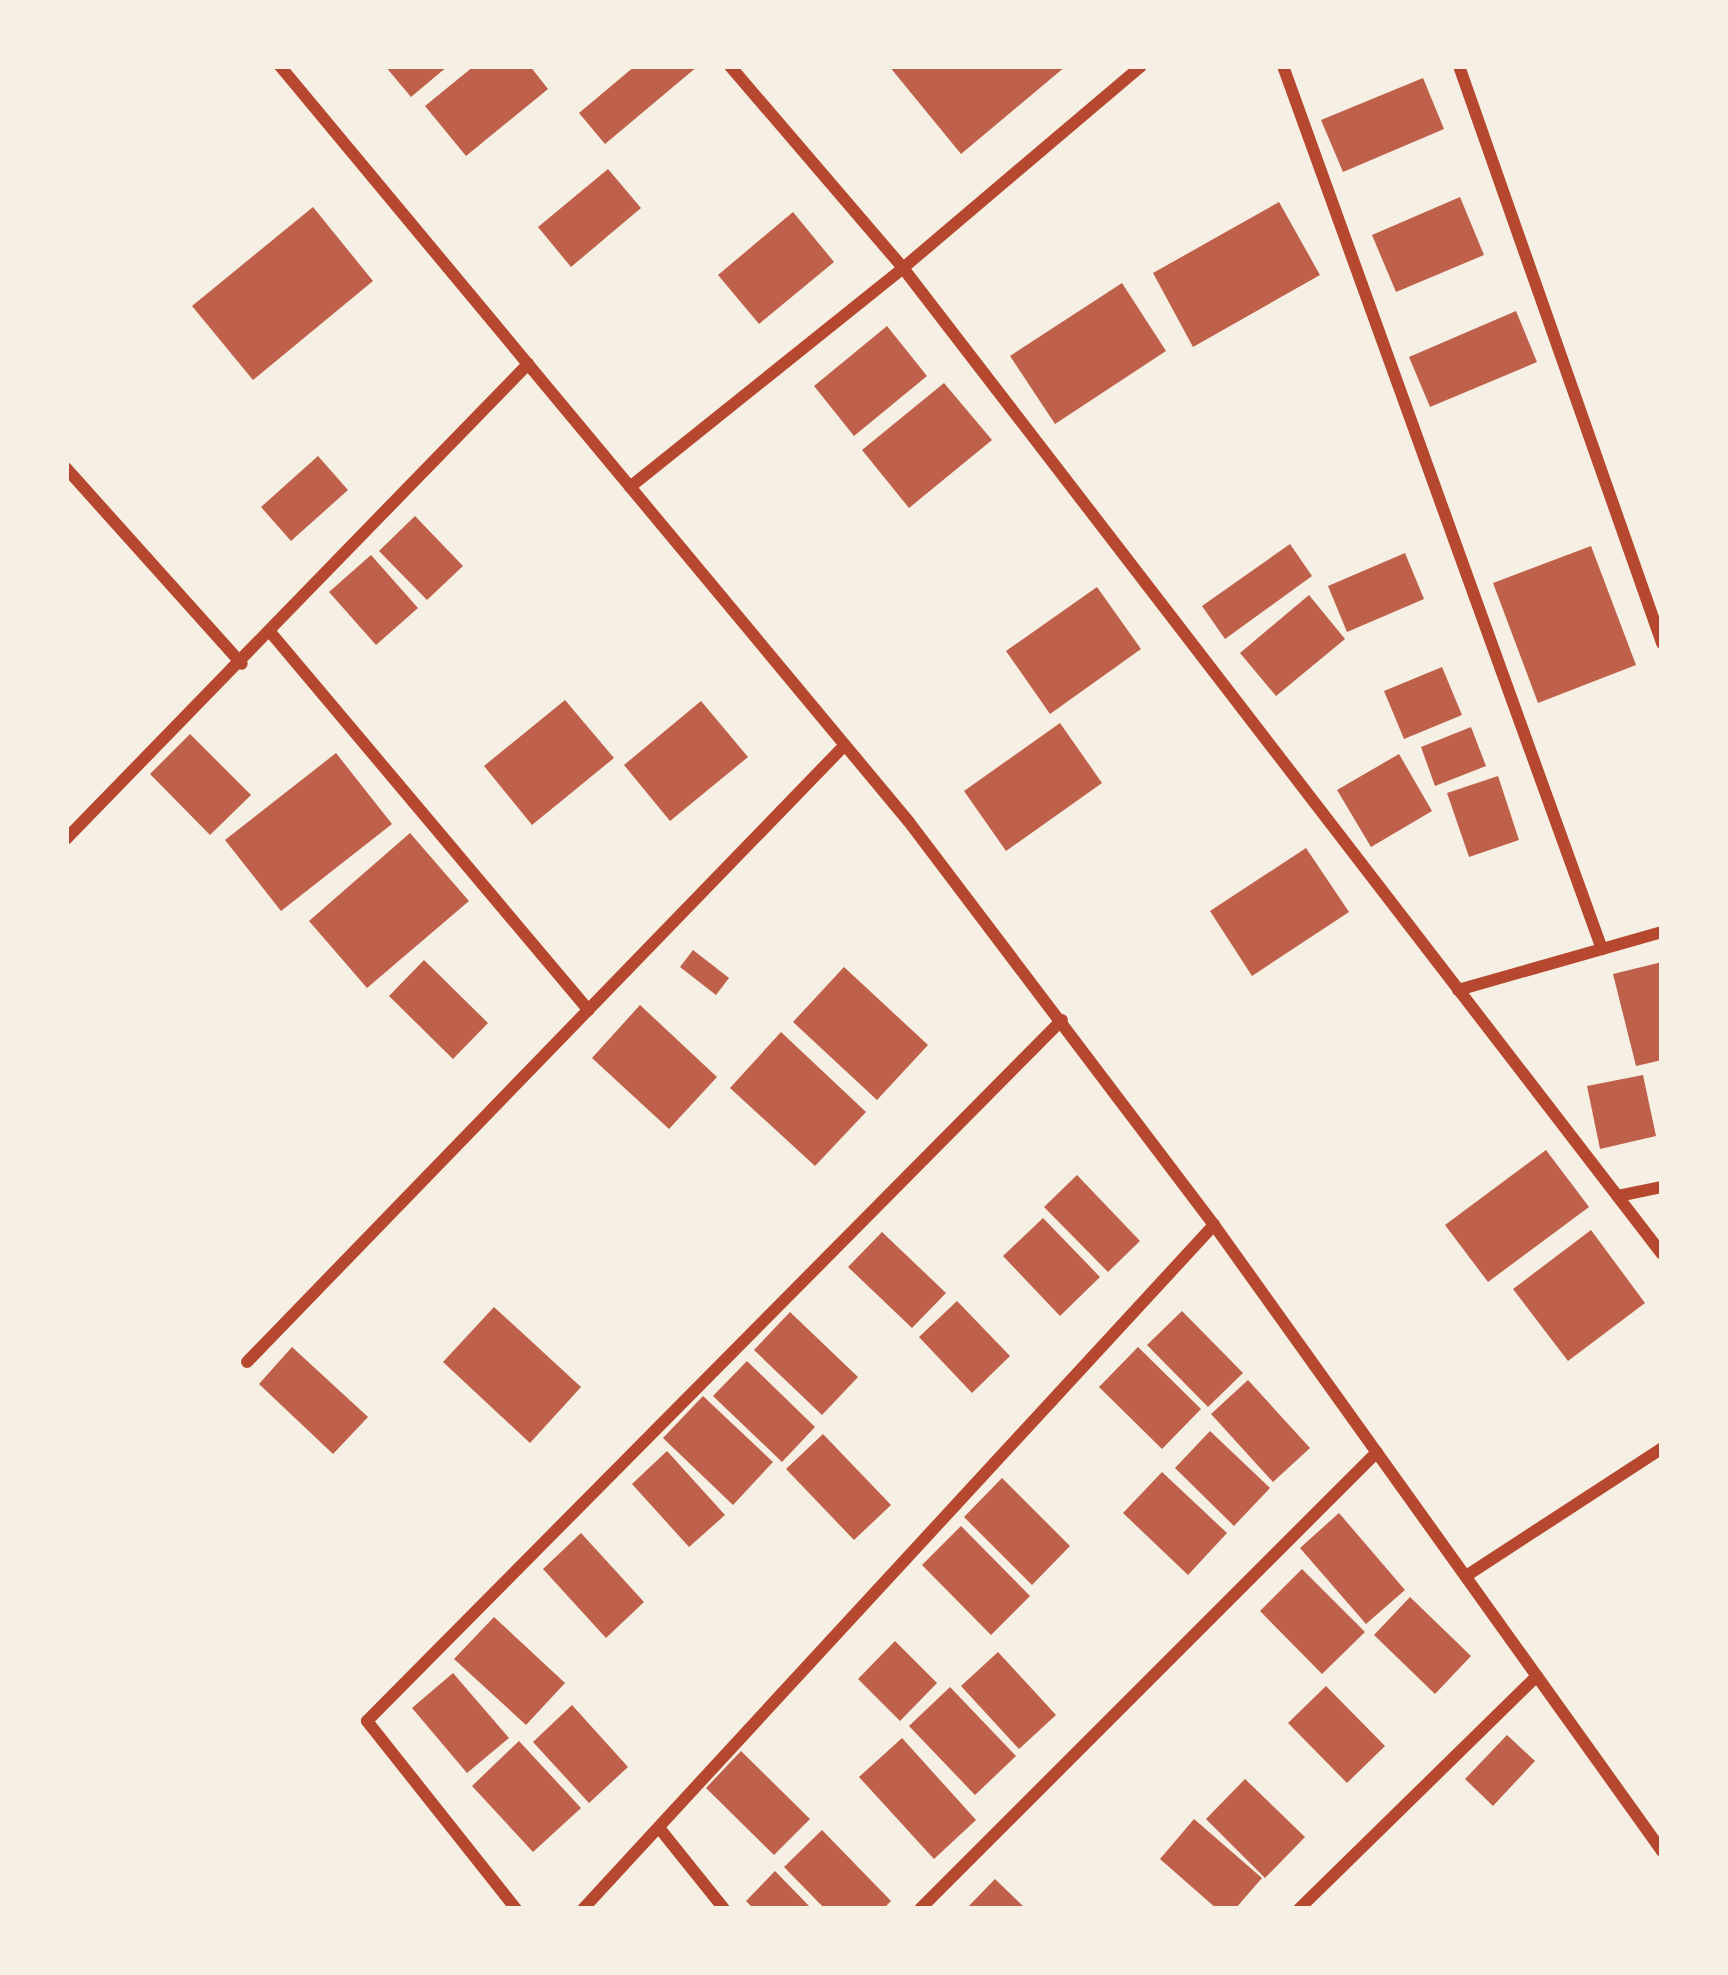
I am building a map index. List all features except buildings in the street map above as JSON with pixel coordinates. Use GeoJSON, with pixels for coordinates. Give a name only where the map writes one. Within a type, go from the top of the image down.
{"type":"FeatureCollection","features":[{"type":"Feature","properties":{"kind":"street"},"geometry":{"type":"LineString","coordinates":[[280,66],[845,745],[1062,1020],[1662,1850]]}},
{"type":"Feature","properties":{"kind":"street"},"geometry":{"type":"LineString","coordinates":[[730,66],[903,268],[1662,1254]]}},
{"type":"Feature","properties":{"kind":"street"},"geometry":{"type":"LineString","coordinates":[[630,487],[903,268],[1141,66]]}},
{"type":"Feature","properties":{"kind":"street"},"geometry":{"type":"LineString","coordinates":[[1283,66],[1602,950]]}},
{"type":"Feature","properties":{"kind":"street"},"geometry":{"type":"LineString","coordinates":[[1459,66],[1662,643]]}},
{"type":"Feature","properties":{"kind":"street"},"geometry":{"type":"LineString","coordinates":[[66,839],[242,664],[528,364]]}},
{"type":"Feature","properties":{"kind":"street"},"geometry":{"type":"LineString","coordinates":[[66,468],[242,664]]}},
{"type":"Feature","properties":{"kind":"street"},"geometry":{"type":"LineString","coordinates":[[271,633],[588,1010]]}},
{"type":"Feature","properties":{"kind":"street"},"geometry":{"type":"LineString","coordinates":[[247,1362],[845,745]]}},
{"type":"Feature","properties":{"kind":"street"},"geometry":{"type":"LineString","coordinates":[[1458,990],[1662,932]]}},
{"type":"Feature","properties":{"kind":"street"},"geometry":{"type":"LineString","coordinates":[[516,1909],[367,1720],[1062,1020]]}},
{"type":"Feature","properties":{"kind":"street"},"geometry":{"type":"LineString","coordinates":[[1618,1196],[1662,1187]]}},
{"type":"Feature","properties":{"kind":"street"},"geometry":{"type":"LineString","coordinates":[[583,1909],[1214,1225]]}},
{"type":"Feature","properties":{"kind":"street"},"geometry":{"type":"LineString","coordinates":[[1466,1576],[1662,1448]]}},
{"type":"Feature","properties":{"kind":"street"},"geometry":{"type":"LineString","coordinates":[[920,1909],[1377,1452]]}},
{"type":"Feature","properties":{"kind":"street"},"geometry":{"type":"LineString","coordinates":[[1299,1909],[1537,1676]]}},
{"type":"Feature","properties":{"kind":"street"},"geometry":{"type":"LineString","coordinates":[[661,1829],[724,1909]]}}]}
